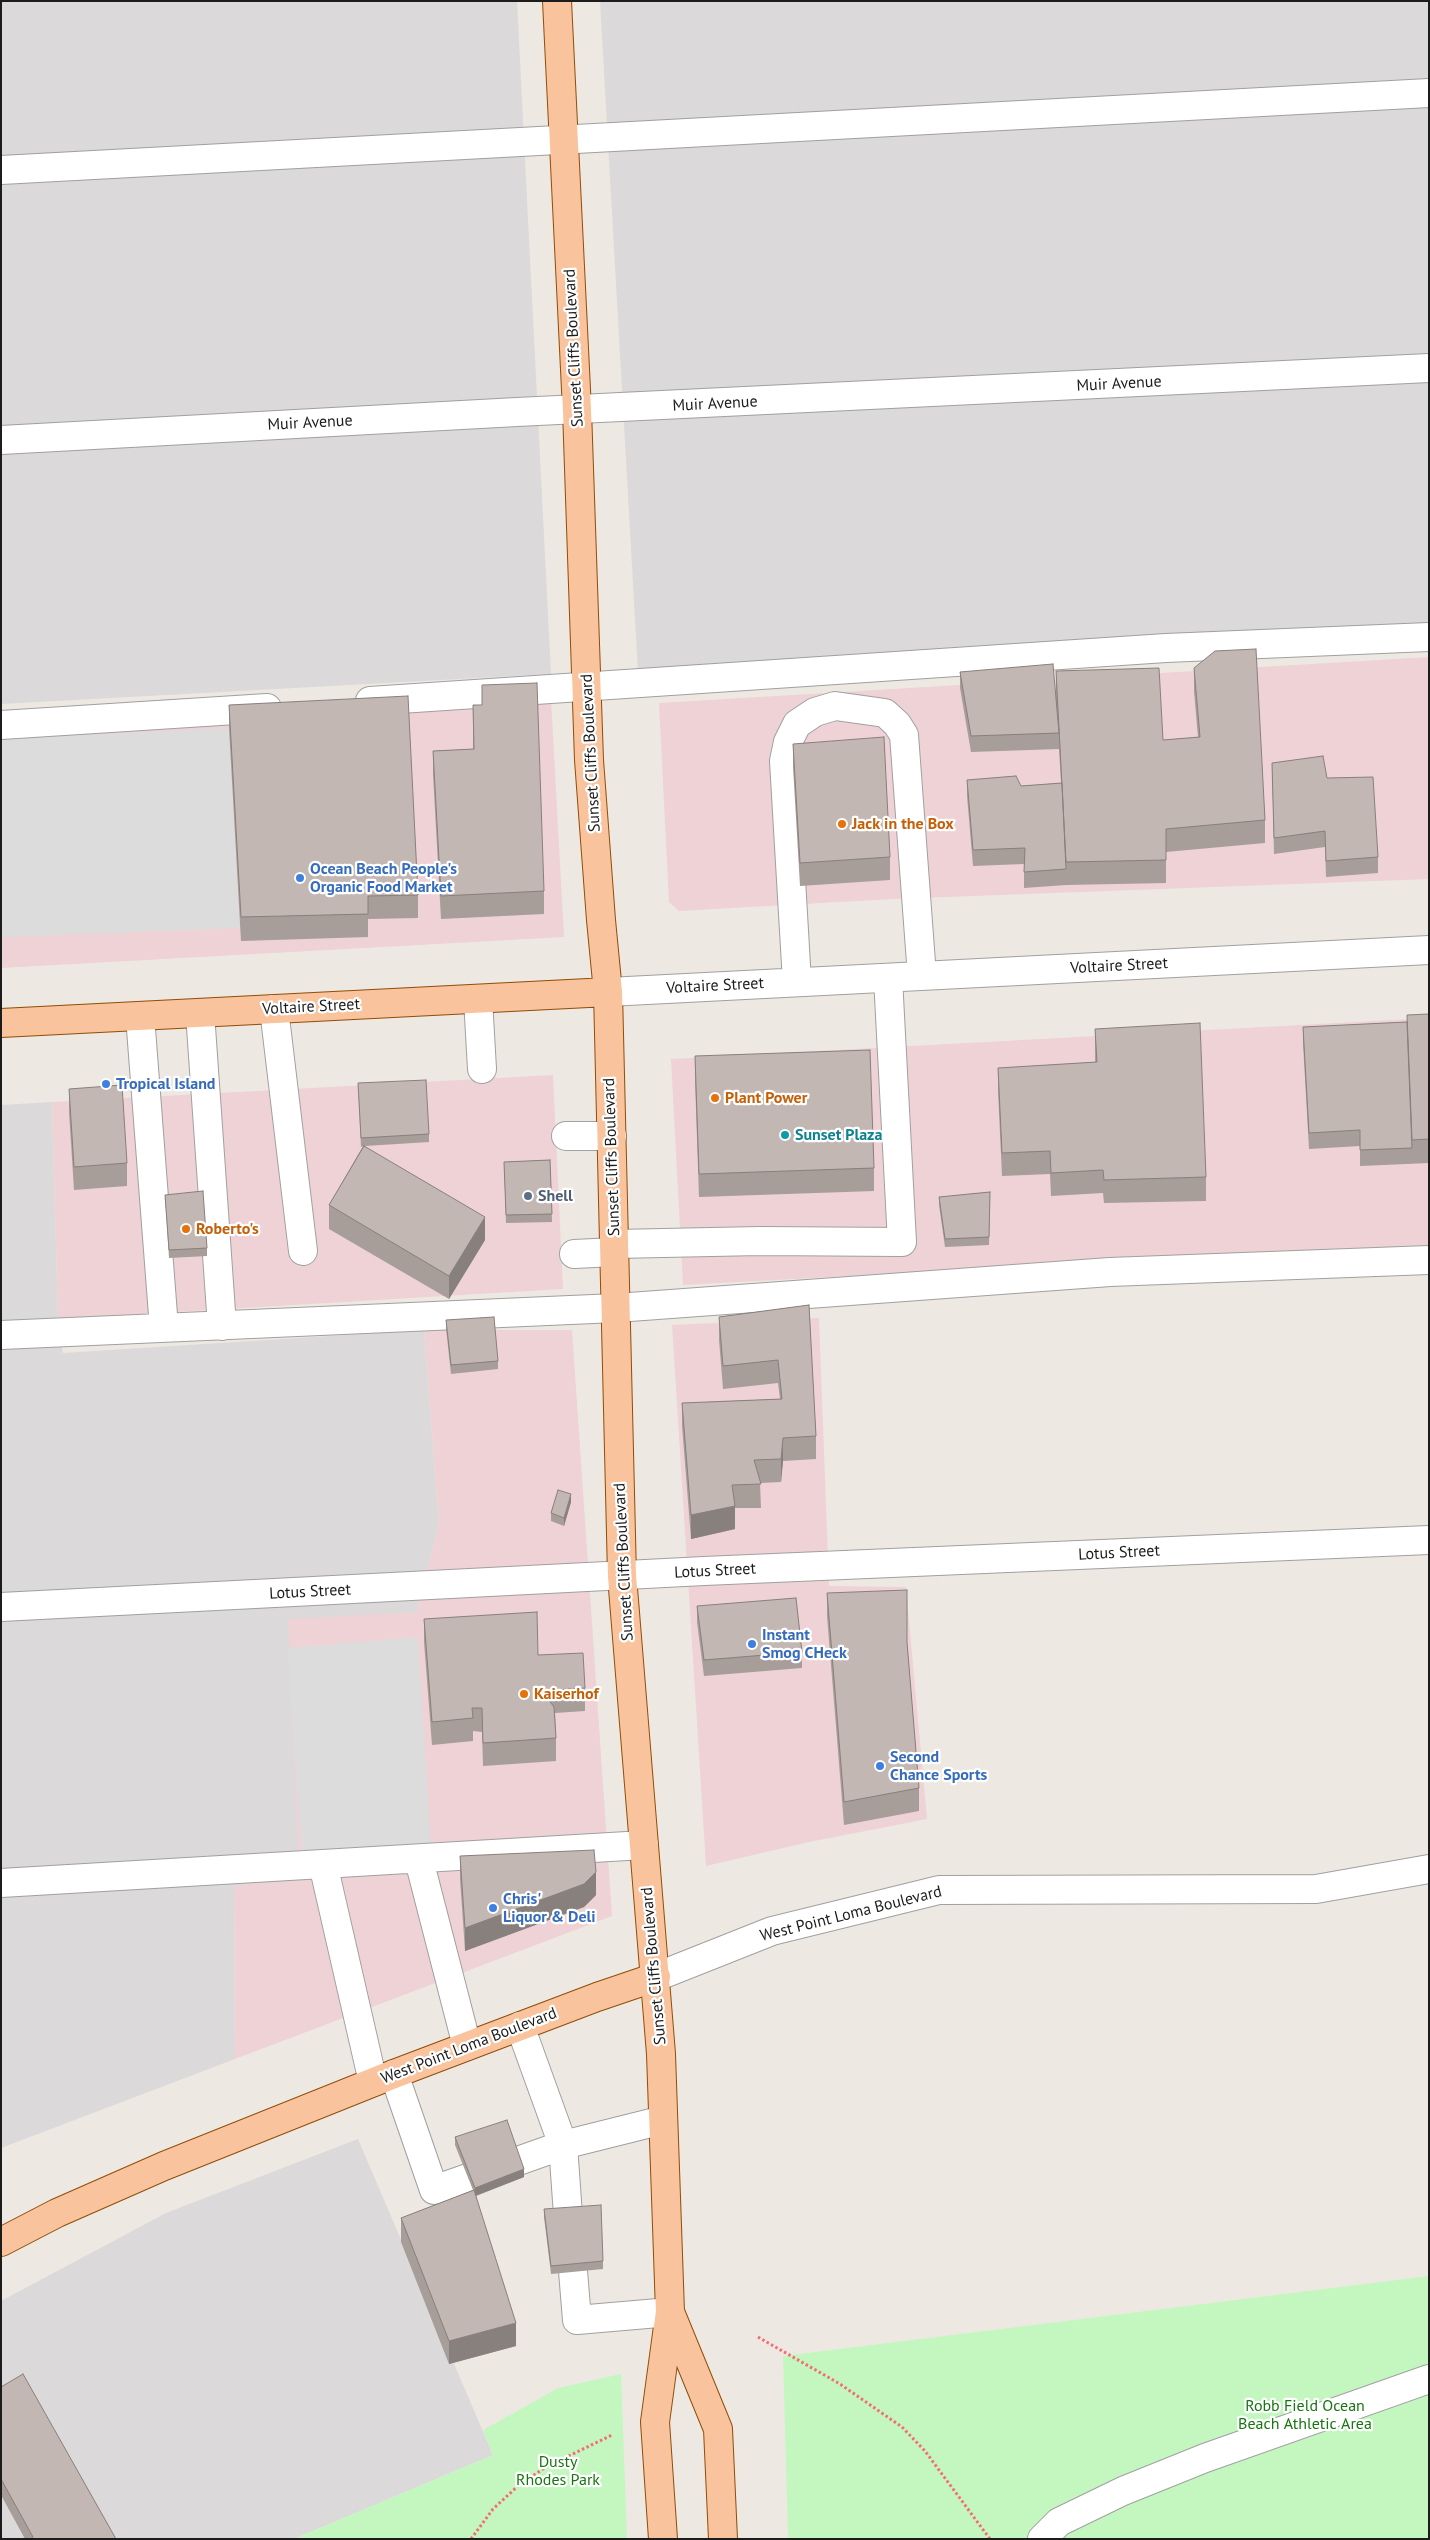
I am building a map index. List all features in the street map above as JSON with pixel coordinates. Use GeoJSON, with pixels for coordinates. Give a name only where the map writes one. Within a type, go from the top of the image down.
{"type":"FeatureCollection","features":[{"type":"Feature","properties":{"kind":"main road","name":"Sunset Cliffs Boulevard"},"geometry":{"type":"LineString","coordinates":[[557,1],[591,779],[608,992],[622,1576],[656,1977],[663,2120],[670,2312],[655,2422],[663,2539]]}},
{"type":"Feature","properties":{"kind":"main road","name":"Voltaire Street"},"geometry":{"type":"LineString","coordinates":[[1,1024],[608,992]]}},
{"type":"Feature","properties":{"kind":"main road","name":"West Point Loma Boulevard"},"geometry":{"type":"LineString","coordinates":[[1,2242],[57,2213],[164,2166],[467,2046],[656,1977]]}},
{"type":"Feature","properties":{"kind":"main road","name":"Sunset Cliffs Boulevard"},"geometry":{"type":"LineString","coordinates":[[670,2312],[718,2429],[723,2539]]}},
{"type":"Feature","properties":{"kind":"street"},"geometry":{"type":"LineString","coordinates":[[1,170],[564,138],[1429,93]]}},
{"type":"Feature","properties":{"kind":"street","name":"Muir Avenue"},"geometry":{"type":"LineString","coordinates":[[1,440],[1429,368]]}},
{"type":"Feature","properties":{"kind":"street"},"geometry":{"type":"LineString","coordinates":[[342,703],[1166,648],[1429,637]]}},
{"type":"Feature","properties":{"kind":"street"},"geometry":{"type":"LineString","coordinates":[[1,726],[292,706]]}},
{"type":"Feature","properties":{"kind":"street"},"geometry":{"type":"LineString","coordinates":[[797,982],[784,761],[788,742],[797,724],[815,712],[835,706],[885,713],[897,724],[904,735],[922,976]]}},
{"type":"Feature","properties":{"kind":"street","name":"Voltaire Street"},"geometry":{"type":"LineString","coordinates":[[608,992],[1429,950]]}},
{"type":"Feature","properties":{"kind":"street"},"geometry":{"type":"LineString","coordinates":[[574,1254],[615,1248],[760,1240],[902,1242],[888,978]]}},
{"type":"Feature","properties":{"kind":"street"},"geometry":{"type":"LineString","coordinates":[[478,999],[482,1069]]}},
{"type":"Feature","properties":{"kind":"street"},"geometry":{"type":"LineString","coordinates":[[274,1009],[303,1250]]}},
{"type":"Feature","properties":{"kind":"street"},"geometry":{"type":"LineString","coordinates":[[200,1013],[222,1326]]}},
{"type":"Feature","properties":{"kind":"street"},"geometry":{"type":"LineString","coordinates":[[140,1016],[164,1328]]}},
{"type":"Feature","properties":{"kind":"street"},"geometry":{"type":"LineString","coordinates":[[566,1136],[612,1136]]}},
{"type":"Feature","properties":{"kind":"street"},"geometry":{"type":"LineString","coordinates":[[1,1335],[222,1326],[528,1302],[616,1308],[1110,1272],[1429,1260]]}},
{"type":"Feature","properties":{"kind":"street","name":"Lotus Street"},"geometry":{"type":"LineString","coordinates":[[1,1607],[622,1576],[1429,1540]]}},
{"type":"Feature","properties":{"kind":"street"},"geometry":{"type":"LineString","coordinates":[[1,1883],[419,1860],[644,1845]]}},
{"type":"Feature","properties":{"kind":"street"},"geometry":{"type":"LineString","coordinates":[[419,1860],[467,2046]]}},
{"type":"Feature","properties":{"kind":"street"},"geometry":{"type":"LineString","coordinates":[[323,1864],[384,2078],[434,2190],[468,2178]]}},
{"type":"Feature","properties":{"kind":"street","name":"West Point Loma Boulevard"},"geometry":{"type":"LineString","coordinates":[[656,1977],[772,1931],[939,1890],[1316,1889],[1429,1869]]}},
{"type":"Feature","properties":{"kind":"street"},"geometry":{"type":"LineString","coordinates":[[520,2026],[563,2145],[568,2215]]}},
{"type":"Feature","properties":{"kind":"street"},"geometry":{"type":"LineString","coordinates":[[518,2161],[563,2145],[663,2120]]}},
{"type":"Feature","properties":{"kind":"street"},"geometry":{"type":"LineString","coordinates":[[573,2271],[577,2320],[670,2312]]}},
{"type":"Feature","properties":{"kind":"street"},"geometry":{"type":"LineString","coordinates":[[1042,2539],[1060,2522],[1123,2491],[1205,2458],[1429,2379]]}},
{"type":"Feature","properties":{"kind":"path"},"geometry":{"type":"LineString","coordinates":[[758,2337],[840,2384],[902,2427],[925,2451],[990,2539]]}},
{"type":"Feature","properties":{"kind":"path"},"geometry":{"type":"LineString","coordinates":[[471,2539],[493,2509],[519,2485],[546,2467],[612,2434]]}},
{"type":"Feature","properties":{"kind":"shaded area"},"geometry":{"type":"Polygon","coordinates":[[[1,1],[517,1],[551,674],[1,704],[1,1]]]}},
{"type":"Feature","properties":{"kind":"shaded area"},"geometry":{"type":"Polygon","coordinates":[[[600,1],[1429,1],[1429,629],[638,672],[600,1]]]}},
{"type":"Feature","properties":{"kind":"shaded area"},"geometry":{"type":"Polygon","coordinates":[[[1429,657],[1429,879],[893,899],[679,911],[669,902],[659,703],[1429,657]]]}},
{"type":"Feature","properties":{"kind":"shaded area"},"geometry":{"type":"Polygon","coordinates":[[[551,699],[564,937],[1,968],[1,734],[551,699]]]}},
{"type":"Feature","properties":{"kind":"shaded area"},"geometry":{"type":"Polygon","coordinates":[[[229,728],[240,928],[1,937],[1,739],[229,728]]]}},
{"type":"Feature","properties":{"kind":"shaded area"},"geometry":{"type":"Polygon","coordinates":[[[1429,1018],[1429,1245],[683,1285],[671,1059],[1429,1018]]]}},
{"type":"Feature","properties":{"kind":"shaded area"},"geometry":{"type":"Polygon","coordinates":[[[553,1075],[563,1289],[58,1319],[52,1102],[553,1075]]]}},
{"type":"Feature","properties":{"kind":"shaded area"},"geometry":{"type":"Polygon","coordinates":[[[52,1102],[58,1319],[63,1353],[424,1330],[439,1524],[417,1612],[299,1878],[234,1886],[235,2059],[1,2148],[1,1105],[52,1102]]]}},
{"type":"Feature","properties":{"kind":"shaded area"},"geometry":{"type":"Polygon","coordinates":[[[819,1318],[829,1586],[906,1587],[927,1819],[809,1842],[706,1866],[672,1325],[819,1318]]]}},
{"type":"Feature","properties":{"kind":"shaded area"},"geometry":{"type":"Polygon","coordinates":[[[424,1330],[572,1330],[612,1916],[235,2059],[234,1886],[299,1877],[288,1619],[417,1612],[439,1524],[424,1330]]]}},
{"type":"Feature","properties":{"kind":"shaded area"},"geometry":{"type":"Polygon","coordinates":[[[418,1637],[431,1848],[302,1856],[287,1648],[418,1637]]]}},
{"type":"Feature","properties":{"kind":"shaded area"},"geometry":{"type":"Polygon","coordinates":[[[358,2139],[493,2455],[294,2539],[1,2539],[1,2301],[166,2213],[358,2139]]]}},
{"type":"Feature","properties":{"kind":"green space","name":"Robb Field Ocean Beach Athletic Area"},"geometry":{"type":"Polygon","coordinates":[[[1429,2276],[1429,2539],[788,2539],[783,2356],[1429,2276]]]}},
{"type":"Feature","properties":{"kind":"green space","name":"Dusty Rhodes Park"},"geometry":{"type":"Polygon","coordinates":[[[621,2374],[627,2539],[294,2539],[493,2455],[483,2430],[558,2388],[621,2374]]]}},
{"type":"Feature","properties":{"kind":"building"},"geometry":{"type":"Polygon","coordinates":[[[1256,649],[1265,820],[1166,829],[1166,860],[1066,862],[1056,671],[1159,668],[1163,740],[1200,737],[1194,668],[1215,651],[1256,649]]]}},
{"type":"Feature","properties":{"kind":"building"},"geometry":{"type":"Polygon","coordinates":[[[1053,664],[1059,733],[971,736],[960,672],[1053,664]]]}},
{"type":"Feature","properties":{"kind":"building"},"geometry":{"type":"Polygon","coordinates":[[[537,683],[544,891],[441,896],[433,751],[474,749],[473,705],[482,705],[482,685],[537,683]]]}},
{"type":"Feature","properties":{"kind":"building"},"geometry":{"type":"Polygon","coordinates":[[[408,696],[418,895],[368,896],[368,914],[241,917],[229,705],[408,696]]]}},
{"type":"Feature","properties":{"kind":"building","name":"Jack in the Box"},"geometry":{"type":"Polygon","coordinates":[[[884,737],[890,857],[800,863],[793,744],[884,737]]]}},
{"type":"Feature","properties":{"kind":"building"},"geometry":{"type":"Polygon","coordinates":[[[1323,756],[1327,778],[1373,777],[1378,857],[1326,861],[1325,831],[1274,838],[1272,763],[1323,756]]]}},
{"type":"Feature","properties":{"kind":"building"},"geometry":{"type":"Polygon","coordinates":[[[1016,776],[1021,786],[1062,783],[1066,869],[1024,872],[1025,848],[973,850],[967,780],[1016,776]]]}},
{"type":"Feature","properties":{"kind":"building"},"geometry":{"type":"Polygon","coordinates":[[[1429,1014],[1429,1139],[1412,1140],[1407,1015],[1429,1014]]]}},
{"type":"Feature","properties":{"kind":"building"},"geometry":{"type":"Polygon","coordinates":[[[1407,1022],[1412,1148],[1360,1150],[1360,1130],[1309,1133],[1303,1027],[1407,1022]]]}},
{"type":"Feature","properties":{"kind":"building"},"geometry":{"type":"Polygon","coordinates":[[[1200,1023],[1206,1177],[1104,1180],[1103,1170],[1051,1173],[1050,1151],[1002,1153],[998,1068],[1097,1062],[1095,1029],[1200,1023]]]}},
{"type":"Feature","properties":{"kind":"building","name":"Sunset Plaza"},"geometry":{"type":"Polygon","coordinates":[[[870,1050],[874,1168],[699,1174],[695,1056],[870,1050]]]}},
{"type":"Feature","properties":{"kind":"building"},"geometry":{"type":"Polygon","coordinates":[[[426,1080],[429,1134],[361,1138],[358,1083],[426,1080]]]}},
{"type":"Feature","properties":{"kind":"building"},"geometry":{"type":"Polygon","coordinates":[[[122,1085],[127,1163],[74,1167],[69,1089],[122,1085]]]}},
{"type":"Feature","properties":{"kind":"building"},"geometry":{"type":"Polygon","coordinates":[[[364,1146],[485,1217],[449,1276],[329,1205],[364,1146]]]}},
{"type":"Feature","properties":{"kind":"building"},"geometry":{"type":"Polygon","coordinates":[[[550,1160],[552,1214],[506,1215],[504,1162],[550,1160]]]}},
{"type":"Feature","properties":{"kind":"building","name":"Roberto's"},"geometry":{"type":"Polygon","coordinates":[[[203,1191],[207,1248],[169,1250],[165,1195],[203,1191]]]}},
{"type":"Feature","properties":{"kind":"building"},"geometry":{"type":"Polygon","coordinates":[[[990,1192],[989,1237],[945,1239],[939,1197],[990,1192]]]}},
{"type":"Feature","properties":{"kind":"building"},"geometry":{"type":"Polygon","coordinates":[[[809,1305],[816,1436],[783,1438],[781,1459],[754,1460],[761,1484],[732,1485],[735,1506],[691,1515],[682,1403],[782,1399],[778,1360],[723,1366],[719,1317],[809,1305]]]}},
{"type":"Feature","properties":{"kind":"building"},"geometry":{"type":"Polygon","coordinates":[[[494,1317],[498,1361],[451,1365],[446,1320],[494,1317]]]}},
{"type":"Feature","properties":{"kind":"building"},"geometry":{"type":"Polygon","coordinates":[[[558,1490],[571,1494],[564,1518],[551,1513],[558,1490]]]}},
{"type":"Feature","properties":{"kind":"building"},"geometry":{"type":"Polygon","coordinates":[[[907,1590],[907,1642],[919,1788],[844,1802],[827,1593],[907,1590]]]}},
{"type":"Feature","properties":{"kind":"building"},"geometry":{"type":"Polygon","coordinates":[[[796,1598],[802,1652],[704,1660],[697,1606],[796,1598]]]}},
{"type":"Feature","properties":{"kind":"building"},"geometry":{"type":"Polygon","coordinates":[[[537,1612],[538,1655],[583,1653],[585,1688],[542,1691],[554,1707],[556,1738],[483,1743],[482,1708],[472,1708],[473,1718],[432,1722],[424,1619],[537,1612]]]}},
{"type":"Feature","properties":{"kind":"building"},"geometry":{"type":"Polygon","coordinates":[[[594,1850],[596,1872],[584,1884],[465,1928],[460,1856],[594,1850]]]}},
{"type":"Feature","properties":{"kind":"building"},"geometry":{"type":"Polygon","coordinates":[[[507,2120],[524,2169],[475,2188],[455,2137],[507,2120]]]}},
{"type":"Feature","properties":{"kind":"building"},"geometry":{"type":"Polygon","coordinates":[[[474,2190],[516,2323],[449,2341],[401,2218],[474,2190]]]}},
{"type":"Feature","properties":{"kind":"building"},"geometry":{"type":"Polygon","coordinates":[[[601,2205],[603,2261],[551,2266],[544,2209],[601,2205]]]}},
{"type":"Feature","properties":{"kind":"building"},"geometry":{"type":"Polygon","coordinates":[[[23,2374],[116,2539],[30,2539],[33,2537],[1,2479],[1,2387],[23,2374]]]}},
{"type":"Feature","properties":{"kind":"place","name":"Jack in the Box"},"geometry":{"type":"Point","coordinates":[842,824]}},
{"type":"Feature","properties":{"kind":"place","name":"Ocean Beach People's Organic Food Market"},"geometry":{"type":"Point","coordinates":[300,878]}},
{"type":"Feature","properties":{"kind":"place","name":"Tropical Island"},"geometry":{"type":"Point","coordinates":[106,1084]}},
{"type":"Feature","properties":{"kind":"place","name":"Plant Power"},"geometry":{"type":"Point","coordinates":[715,1098]}},
{"type":"Feature","properties":{"kind":"place","name":"Sunset Plaza"},"geometry":{"type":"Point","coordinates":[785,1135]}},
{"type":"Feature","properties":{"kind":"place","name":"Shell"},"geometry":{"type":"Point","coordinates":[528,1196]}},
{"type":"Feature","properties":{"kind":"place","name":"Roberto's"},"geometry":{"type":"Point","coordinates":[186,1229]}},
{"type":"Feature","properties":{"kind":"place","name":"Instant Smog CHeck"},"geometry":{"type":"Point","coordinates":[752,1644]}},
{"type":"Feature","properties":{"kind":"place","name":"Kaiserhof"},"geometry":{"type":"Point","coordinates":[524,1694]}},
{"type":"Feature","properties":{"kind":"place","name":"Second Chance Sports"},"geometry":{"type":"Point","coordinates":[880,1766]}},
{"type":"Feature","properties":{"kind":"place","name":"Chris' Liquor & Deli"},"geometry":{"type":"Point","coordinates":[493,1908]}}]}
